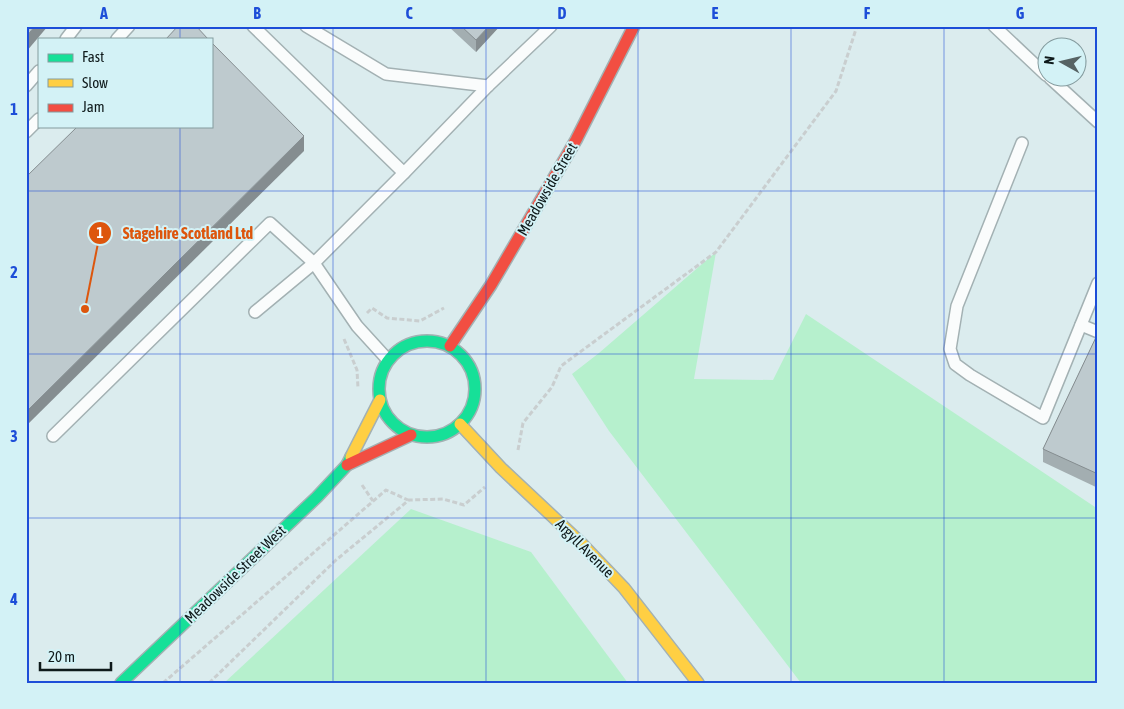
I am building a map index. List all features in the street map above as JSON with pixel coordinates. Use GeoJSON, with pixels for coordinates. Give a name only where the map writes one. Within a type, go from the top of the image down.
{"type":"FeatureCollection","features":[{"type":"Feature","properties":{"kind":"street","name":"Meadowside Street"},"geometry":{"type":"LineString","coordinates":[[450,346],[491,285],[571,149],[634,26]]}},
{"type":"Feature","properties":{"kind":"street"},"geometry":{"type":"LineString","coordinates":[[423,340],[437,341],[450,346],[462,355],[471,368],[475,382],[475,398],[470,412],[460,424],[449,432],[437,436],[424,437],[411,434],[397,427],[386,415],[380,400],[378,386],[381,372],[388,360],[398,350],[410,343],[423,340]]}},
{"type":"Feature","properties":{"kind":"street","name":"Meadowside Street West"},"geometry":{"type":"LineString","coordinates":[[121,683],[309,504],[347,465],[380,400]]}},
{"type":"Feature","properties":{"kind":"street","name":"Argyll Avenue"},"geometry":{"type":"LineString","coordinates":[[460,424],[501,468],[582,544],[624,588],[698,683]]}},
{"type":"Feature","properties":{"kind":"street","name":"Meadowside Street West"},"geometry":{"type":"LineString","coordinates":[[347,465],[411,434]]}},
{"type":"Feature","properties":{"kind":"lane"},"geometry":{"type":"LineString","coordinates":[[67,38],[76,26]]}},
{"type":"Feature","properties":{"kind":"lane"},"geometry":{"type":"LineString","coordinates":[[117,38],[129,26]]}},
{"type":"Feature","properties":{"kind":"lane"},"geometry":{"type":"LineString","coordinates":[[253,26],[404,173]]}},
{"type":"Feature","properties":{"kind":"lane"},"geometry":{"type":"LineString","coordinates":[[306,26],[386,74],[488,86]]}},
{"type":"Feature","properties":{"kind":"lane"},"geometry":{"type":"LineString","coordinates":[[255,312],[314,263],[488,86],[550,26]]}},
{"type":"Feature","properties":{"kind":"lane"},"geometry":{"type":"LineString","coordinates":[[994,26],[1036,66]]}},
{"type":"Feature","properties":{"kind":"lane"},"geometry":{"type":"LineString","coordinates":[[26,86],[38,72]]}},
{"type":"Feature","properties":{"kind":"lane"},"geometry":{"type":"LineString","coordinates":[[1061,88],[1098,122]]}},
{"type":"Feature","properties":{"kind":"lane"},"geometry":{"type":"LineString","coordinates":[[26,132],[38,120]]}},
{"type":"Feature","properties":{"kind":"lane"},"geometry":{"type":"LineString","coordinates":[[1022,143],[956,306],[950,349],[956,364],[970,375],[1043,418],[1098,283]]}},
{"type":"Feature","properties":{"kind":"lane"},"geometry":{"type":"LineString","coordinates":[[52,436],[270,223],[314,263],[357,326],[388,360]]}},
{"type":"Feature","properties":{"kind":"lane"},"geometry":{"type":"LineString","coordinates":[[1081,325],[1098,332]]}},
{"type":"Feature","properties":{"kind":"path"},"geometry":{"type":"LineString","coordinates":[[163,683],[386,490],[409,500],[443,498],[464,505],[486,486],[501,468],[517,455],[523,423],[552,387],[561,366],[716,252],[836,91],[857,26]]}},
{"type":"Feature","properties":{"kind":"path"},"geometry":{"type":"LineString","coordinates":[[359,391],[357,370],[343,337],[357,326],[372,308],[387,318],[420,321],[444,308],[450,301]]}},
{"type":"Feature","properties":{"kind":"path"},"geometry":{"type":"LineString","coordinates":[[209,683],[336,560],[409,500]]}},
{"type":"Feature","properties":{"kind":"green space"},"geometry":{"type":"Polygon","coordinates":[[[716,252],[694,379],[773,380],[806,314],[1098,509],[1098,683],[801,683],[609,431],[572,374],[716,252]]]}},
{"type":"Feature","properties":{"kind":"green space"},"geometry":{"type":"Polygon","coordinates":[[[411,509],[531,552],[628,683],[224,683],[411,509]]]}},
{"type":"Feature","properties":{"kind":"building"},"geometry":{"type":"Polygon","coordinates":[[[26,26],[35,26],[26,37],[26,26]]]}},
{"type":"Feature","properties":{"kind":"building"},"geometry":{"type":"Polygon","coordinates":[[[178,26],[196,26],[207,38],[167,38],[178,26]]]}},
{"type":"Feature","properties":{"kind":"building"},"geometry":{"type":"Polygon","coordinates":[[[461,26],[489,26],[476,40],[461,26]]]}},
{"type":"Feature","properties":{"kind":"building"},"geometry":{"type":"Polygon","coordinates":[[[212,43],[304,136],[26,412],[26,177],[76,128],[212,128],[212,43]]]}},
{"type":"Feature","properties":{"kind":"building"},"geometry":{"type":"Polygon","coordinates":[[[1098,333],[1098,474],[1043,449],[1098,333]]]}},
{"type":"Feature","properties":{"kind":"traffic: fast"},"geometry":{"type":"LineString","coordinates":[[427,341],[445,344],[461,355],[472,371],[475,389],[472,407],[461,423],[445,434],[427,437],[409,434],[393,423],[382,407],[379,389],[382,371],[393,355],[409,344],[427,341]]}},
{"type":"Feature","properties":{"kind":"traffic: fast"},"geometry":{"type":"LineString","coordinates":[[121,683],[317,497],[347,465],[351,457]]}},
{"type":"Feature","properties":{"kind":"traffic: slow"},"geometry":{"type":"LineString","coordinates":[[351,457],[380,400]]}},
{"type":"Feature","properties":{"kind":"traffic: slow"},"geometry":{"type":"LineString","coordinates":[[460,424],[501,468],[582,544],[624,588],[698,683]]}},
{"type":"Feature","properties":{"kind":"traffic: jam"},"geometry":{"type":"LineString","coordinates":[[450,346],[491,285],[576,140],[634,26]]}},
{"type":"Feature","properties":{"kind":"traffic: jam"},"geometry":{"type":"LineString","coordinates":[[347,465],[411,435]]}},
{"type":"Feature","properties":{"kind":"place","name":"Stagehire Scotland Ltd"},"geometry":{"type":"Point","coordinates":[85,309]}}]}
